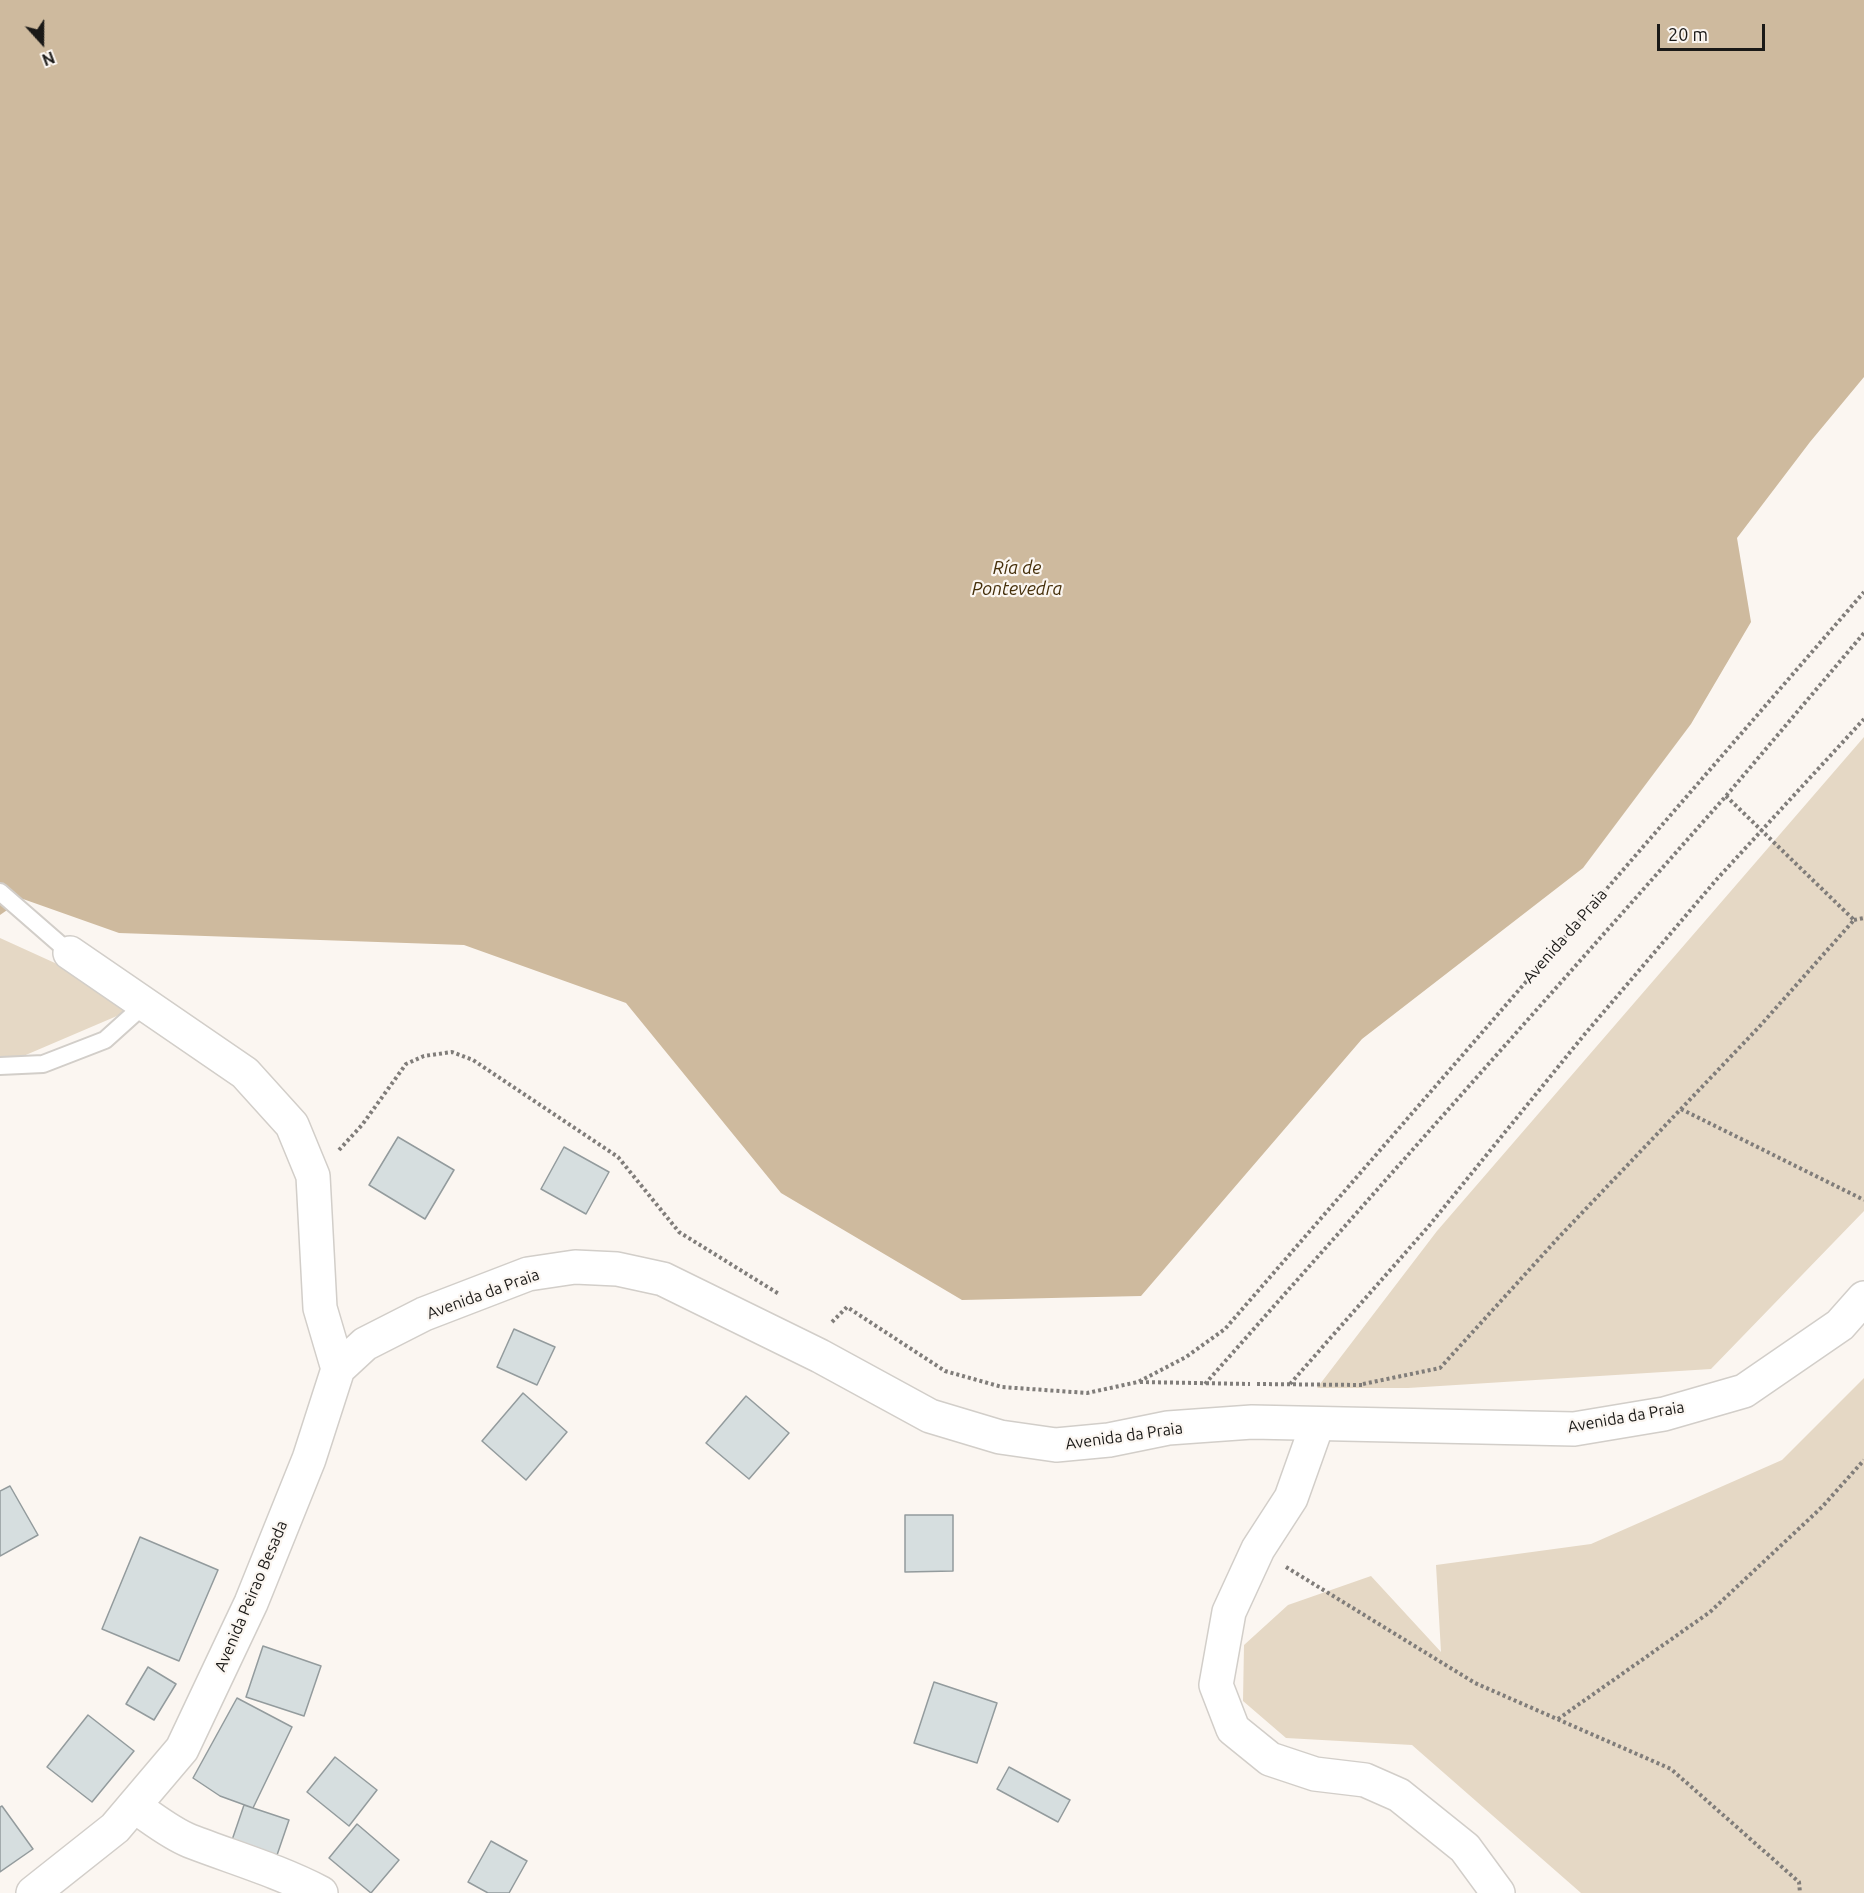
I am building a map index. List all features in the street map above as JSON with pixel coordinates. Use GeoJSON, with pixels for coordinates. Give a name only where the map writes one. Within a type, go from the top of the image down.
{"type":"FeatureCollection","features":[{"type":"Feature","properties":{"kind":"street"},"geometry":{"type":"LineString","coordinates":[[70,953],[245,1073],[292,1125],[313,1176],[320,1308],[338,1369]]}},
{"type":"Feature","properties":{"kind":"street","name":"Avenida da Praia"},"geometry":{"type":"LineString","coordinates":[[338,1369],[365,1344],[424,1314],[528,1275],[575,1267],[617,1269],[663,1279],[820,1356],[930,1416],[1000,1437],[1056,1445],[1109,1440],[1168,1428],[1252,1422],[1574,1429],[1664,1414],[1744,1391],[1840,1325],[1864,1298]]}},
{"type":"Feature","properties":{"kind":"street","name":"Avenida Peirao Besada"},"geometry":{"type":"LineString","coordinates":[[33,1893],[115,1828],[182,1749],[246,1614],[309,1459],[338,1369]]}},
{"type":"Feature","properties":{"kind":"street"},"geometry":{"type":"LineString","coordinates":[[1317,1425],[1291,1498],[1258,1549],[1229,1612],[1216,1684],[1233,1729],[1270,1759],[1315,1774],[1365,1779],[1399,1795],[1465,1848],[1498,1893]]}},
{"type":"Feature","properties":{"kind":"street"},"geometry":{"type":"LineString","coordinates":[[134,1806],[187,1840],[258,1865],[321,1893]]}},
{"type":"Feature","properties":{"kind":"lane"},"geometry":{"type":"LineString","coordinates":[[0,892],[70,953]]}},
{"type":"Feature","properties":{"kind":"lane"},"geometry":{"type":"LineString","coordinates":[[0,1066],[43,1064],[105,1040],[145,1004]]}},
{"type":"Feature","properties":{"kind":"path","name":"Avenida da Praia"},"geometry":{"type":"LineString","coordinates":[[1138,1382],[1186,1357],[1225,1329],[1864,592]]}},
{"type":"Feature","properties":{"kind":"path","name":"Avenida da Praia"},"geometry":{"type":"LineString","coordinates":[[830,1325],[847,1308],[945,1371],[1002,1387],[1087,1393],[1138,1382],[1205,1384],[1726,796],[1864,633]]}},
{"type":"Feature","properties":{"kind":"path"},"geometry":{"type":"LineString","coordinates":[[1290,1384],[1428,1227],[1584,1035],[1717,879],[1864,719]]}},
{"type":"Feature","properties":{"kind":"path"},"geometry":{"type":"LineString","coordinates":[[1726,796],[1854,920]]}},
{"type":"Feature","properties":{"kind":"path"},"geometry":{"type":"LineString","coordinates":[[1363,1384],[1440,1368],[1559,1237],[1759,1027],[1854,920],[1864,918]]}},
{"type":"Feature","properties":{"kind":"path"},"geometry":{"type":"LineString","coordinates":[[313,1176],[362,1125],[406,1064],[424,1056],[452,1052],[473,1060],[618,1157],[679,1232],[780,1294]]}},
{"type":"Feature","properties":{"kind":"path"},"geometry":{"type":"LineString","coordinates":[[1681,1109],[1864,1200]]}},
{"type":"Feature","properties":{"kind":"path"},"geometry":{"type":"LineString","coordinates":[[1558,1719],[1710,1612],[1822,1507],[1864,1460]]}},
{"type":"Feature","properties":{"kind":"path"},"geometry":{"type":"LineString","coordinates":[[1258,1549],[1475,1683],[1671,1769],[1799,1882],[1800,1893]]}},
{"type":"Feature","properties":{"kind":"shaded area"},"geometry":{"type":"Polygon","coordinates":[[[1864,737],[1864,1211],[1711,1369],[1408,1388],[1317,1388],[1437,1231],[1864,737]]]}},
{"type":"Feature","properties":{"kind":"shaded area"},"geometry":{"type":"Polygon","coordinates":[[[0,938],[145,1004],[0,1066],[0,938]]]}},
{"type":"Feature","properties":{"kind":"shaded area"},"geometry":{"type":"Polygon","coordinates":[[[1864,1378],[1864,1893],[1581,1893],[1412,1745],[1286,1738],[1243,1701],[1244,1645],[1288,1605],[1371,1576],[1441,1652],[1436,1565],[1591,1544],[1782,1460],[1864,1378]]]}},
{"type":"Feature","properties":{"kind":"water","name":"Ría de Pontevedra"},"geometry":{"type":"Polygon","coordinates":[[[0,0],[1864,0],[1864,377],[1810,442],[1737,538],[1751,622],[1691,724],[1583,868],[1362,1039],[1141,1296],[962,1300],[781,1193],[626,1003],[464,945],[119,933],[23,899],[0,915],[0,0]]]}},
{"type":"Feature","properties":{"kind":"building"},"geometry":{"type":"Polygon","coordinates":[[[398,1137],[454,1170],[425,1219],[369,1185],[398,1137]]]}},
{"type":"Feature","properties":{"kind":"building"},"geometry":{"type":"Polygon","coordinates":[[[564,1147],[609,1172],[586,1214],[541,1189],[564,1147]]]}},
{"type":"Feature","properties":{"kind":"building"},"geometry":{"type":"Polygon","coordinates":[[[514,1329],[555,1347],[537,1385],[497,1367],[514,1329]]]}},
{"type":"Feature","properties":{"kind":"building"},"geometry":{"type":"Polygon","coordinates":[[[523,1393],[567,1432],[526,1480],[482,1441],[523,1393]]]}},
{"type":"Feature","properties":{"kind":"building"},"geometry":{"type":"Polygon","coordinates":[[[746,1396],[789,1433],[749,1479],[706,1443],[746,1396]]]}},
{"type":"Feature","properties":{"kind":"building"},"geometry":{"type":"Polygon","coordinates":[[[10,1486],[38,1535],[0,1556],[0,1491],[10,1486]]]}},
{"type":"Feature","properties":{"kind":"building"},"geometry":{"type":"Polygon","coordinates":[[[905,1515],[953,1515],[953,1571],[905,1572],[905,1515]]]}},
{"type":"Feature","properties":{"kind":"building"},"geometry":{"type":"Polygon","coordinates":[[[140,1537],[218,1570],[179,1661],[102,1629],[140,1537]]]}},
{"type":"Feature","properties":{"kind":"building"},"geometry":{"type":"Polygon","coordinates":[[[263,1646],[321,1666],[304,1716],[246,1697],[263,1646]]]}},
{"type":"Feature","properties":{"kind":"building"},"geometry":{"type":"Polygon","coordinates":[[[148,1667],[176,1684],[154,1720],[126,1704],[148,1667]]]}},
{"type":"Feature","properties":{"kind":"building"},"geometry":{"type":"Polygon","coordinates":[[[934,1682],[997,1703],[977,1763],[914,1743],[934,1682]]]}},
{"type":"Feature","properties":{"kind":"building"},"geometry":{"type":"Polygon","coordinates":[[[237,1698],[292,1727],[253,1808],[220,1796],[193,1778],[237,1698]]]}},
{"type":"Feature","properties":{"kind":"building"},"geometry":{"type":"Polygon","coordinates":[[[88,1715],[134,1751],[92,1802],[47,1767],[88,1715]]]}},
{"type":"Feature","properties":{"kind":"building"},"geometry":{"type":"Polygon","coordinates":[[[335,1757],[377,1790],[349,1826],[307,1792],[335,1757]]]}},
{"type":"Feature","properties":{"kind":"building"},"geometry":{"type":"Polygon","coordinates":[[[1009,1767],[1070,1800],[1058,1822],[997,1789],[1009,1767]]]}},
{"type":"Feature","properties":{"kind":"building"},"geometry":{"type":"Polygon","coordinates":[[[244,1805],[289,1820],[276,1858],[231,1843],[244,1805]]]}},
{"type":"Feature","properties":{"kind":"building"},"geometry":{"type":"Polygon","coordinates":[[[2,1806],[33,1849],[0,1872],[0,1807],[2,1806]]]}},
{"type":"Feature","properties":{"kind":"building"},"geometry":{"type":"Polygon","coordinates":[[[357,1824],[399,1860],[371,1893],[329,1858],[357,1824]]]}},
{"type":"Feature","properties":{"kind":"building"},"geometry":{"type":"Polygon","coordinates":[[[491,1841],[527,1861],[509,1893],[488,1893],[468,1882],[491,1841]]]}}]}
